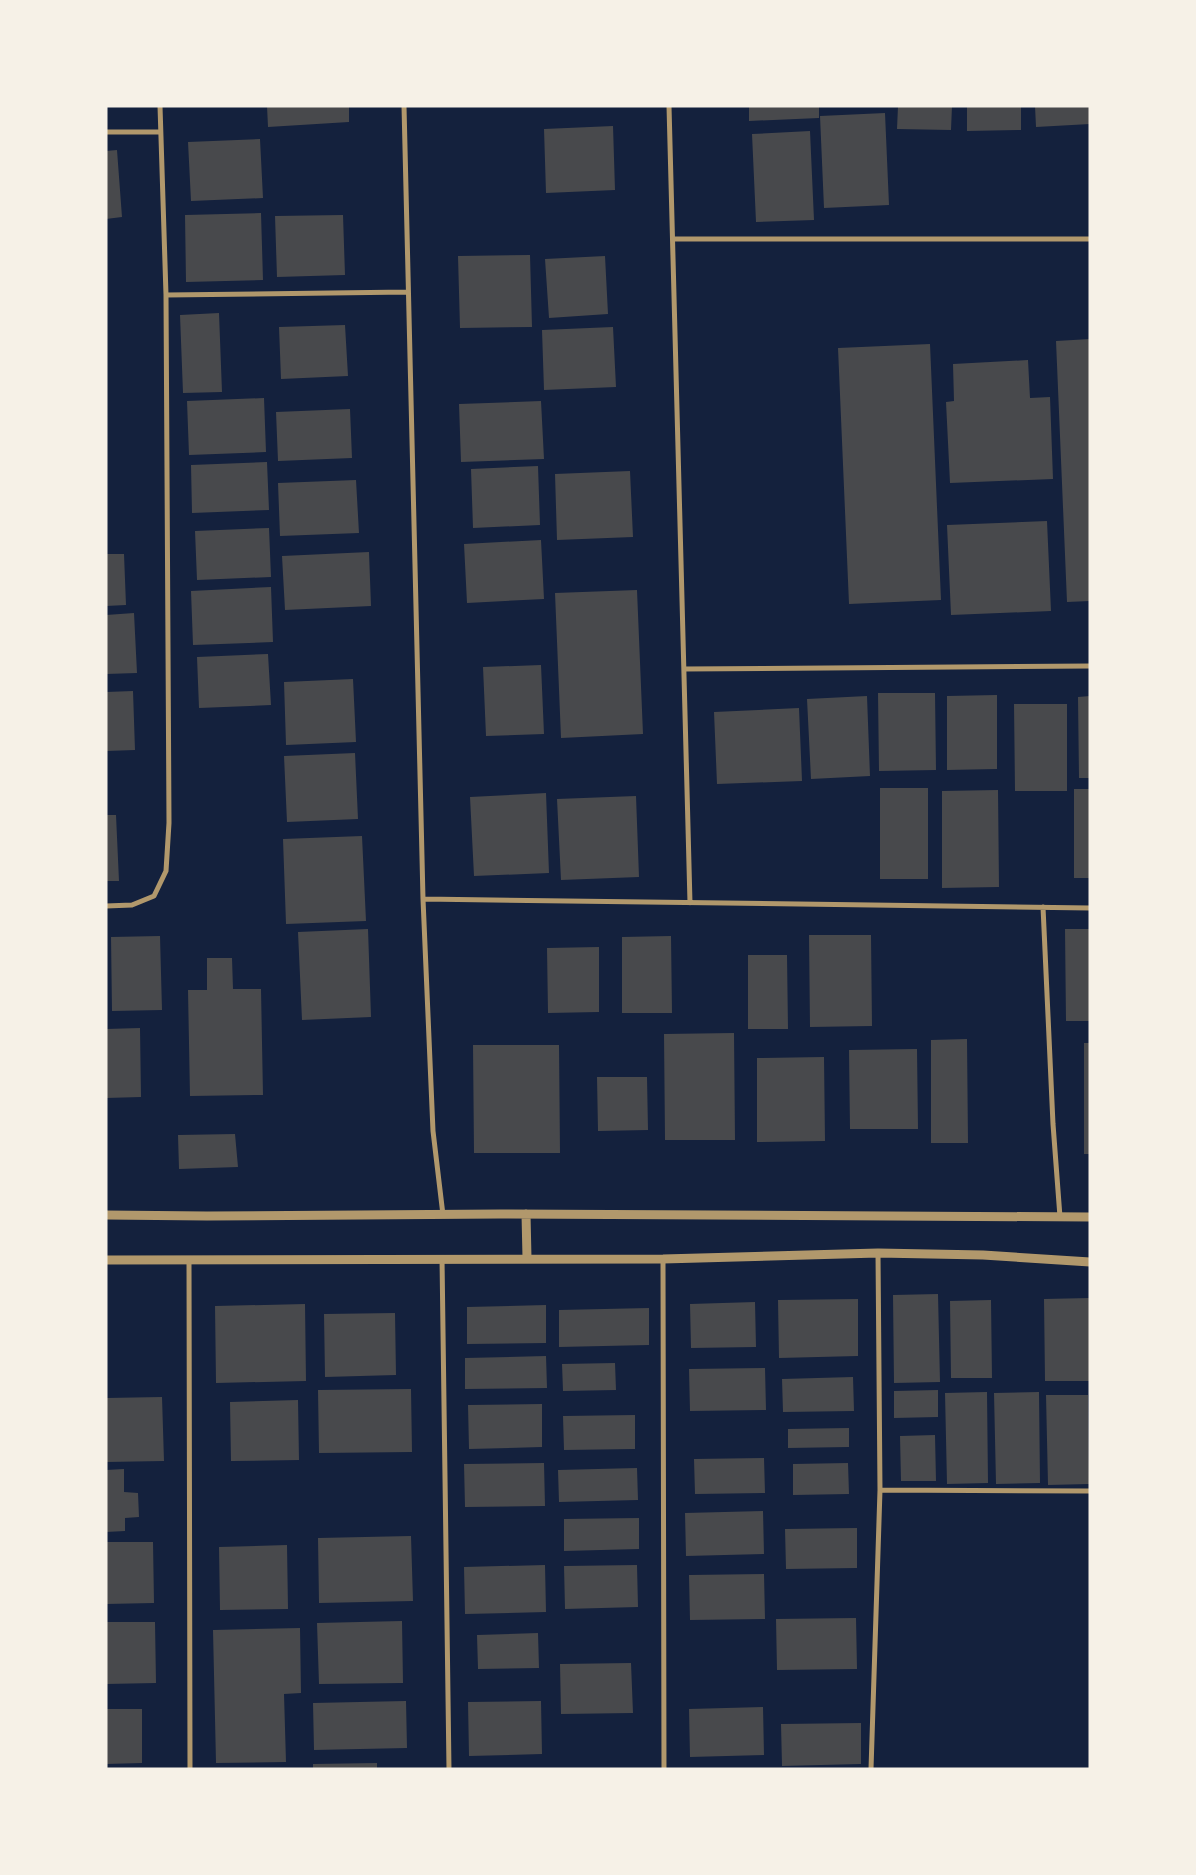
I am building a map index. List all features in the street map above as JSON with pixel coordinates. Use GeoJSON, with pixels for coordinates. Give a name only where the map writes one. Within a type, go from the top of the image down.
{"type":"FeatureCollection","features":[{"type":"Feature","properties":{"kind":"street"},"geometry":{"type":"LineString","coordinates":[[106,906],[132,905],[154,896],[166,871],[169,824],[166,295],[160,106]]}},
{"type":"Feature","properties":{"kind":"street"},"geometry":{"type":"LineString","coordinates":[[404,106],[423,900],[433,1131],[444,1215]]}},
{"type":"Feature","properties":{"kind":"street"},"geometry":{"type":"LineString","coordinates":[[669,106],[690,903]]}},
{"type":"Feature","properties":{"kind":"street"},"geometry":{"type":"LineString","coordinates":[[106,132],[160,132]]}},
{"type":"Feature","properties":{"kind":"street"},"geometry":{"type":"LineString","coordinates":[[672,239],[1090,239]]}},
{"type":"Feature","properties":{"kind":"street"},"geometry":{"type":"LineString","coordinates":[[166,295],[408,292]]}},
{"type":"Feature","properties":{"kind":"street"},"geometry":{"type":"LineString","coordinates":[[684,669],[1090,666]]}},
{"type":"Feature","properties":{"kind":"street"},"geometry":{"type":"LineString","coordinates":[[423,900],[1090,908]]}},
{"type":"Feature","properties":{"kind":"street"},"geometry":{"type":"LineString","coordinates":[[1043,907],[1053,1124],[1060,1217]]}},
{"type":"Feature","properties":{"kind":"street"},"geometry":{"type":"LineString","coordinates":[[526,1214],[527,1258]]}},
{"type":"Feature","properties":{"kind":"street"},"geometry":{"type":"LineString","coordinates":[[106,1215],[526,1214],[1090,1217]]}},
{"type":"Feature","properties":{"kind":"street"},"geometry":{"type":"LineString","coordinates":[[871,1769],[880,1490],[878,1253]]}},
{"type":"Feature","properties":{"kind":"street"},"geometry":{"type":"LineString","coordinates":[[106,1260],[663,1259],[878,1253],[983,1255],[1090,1262]]}},
{"type":"Feature","properties":{"kind":"street"},"geometry":{"type":"LineString","coordinates":[[442,1258],[449,1769]]}},
{"type":"Feature","properties":{"kind":"street"},"geometry":{"type":"LineString","coordinates":[[189,1259],[190,1769]]}},
{"type":"Feature","properties":{"kind":"street"},"geometry":{"type":"LineString","coordinates":[[663,1259],[664,1769]]}},
{"type":"Feature","properties":{"kind":"street"},"geometry":{"type":"LineString","coordinates":[[880,1490],[1090,1491]]}},
{"type":"Feature","properties":{"kind":"building"},"geometry":{"type":"Polygon","coordinates":[[[267,106],[349,106],[349,122],[268,127],[267,106]]]}},
{"type":"Feature","properties":{"kind":"building"},"geometry":{"type":"Polygon","coordinates":[[[749,106],[819,106],[819,118],[749,121],[749,106]]]}},
{"type":"Feature","properties":{"kind":"building"},"geometry":{"type":"Polygon","coordinates":[[[898,106],[952,106],[951,130],[897,129],[898,106]]]}},
{"type":"Feature","properties":{"kind":"building"},"geometry":{"type":"Polygon","coordinates":[[[967,106],[1021,106],[1021,130],[967,131],[967,106]]]}},
{"type":"Feature","properties":{"kind":"building"},"geometry":{"type":"Polygon","coordinates":[[[1035,106],[1090,106],[1090,124],[1036,127],[1035,106]]]}},
{"type":"Feature","properties":{"kind":"building"},"geometry":{"type":"Polygon","coordinates":[[[885,113],[889,205],[824,208],[820,116],[885,113]]]}},
{"type":"Feature","properties":{"kind":"building"},"geometry":{"type":"Polygon","coordinates":[[[613,126],[615,190],[546,193],[544,129],[613,126]]]}},
{"type":"Feature","properties":{"kind":"building"},"geometry":{"type":"Polygon","coordinates":[[[810,131],[814,220],[756,222],[752,134],[810,131]]]}},
{"type":"Feature","properties":{"kind":"building"},"geometry":{"type":"Polygon","coordinates":[[[260,139],[263,198],[191,201],[188,142],[260,139]]]}},
{"type":"Feature","properties":{"kind":"building"},"geometry":{"type":"Polygon","coordinates":[[[117,150],[122,217],[106,219],[106,151],[117,150]]]}},
{"type":"Feature","properties":{"kind":"building"},"geometry":{"type":"Polygon","coordinates":[[[261,213],[263,280],[186,282],[185,215],[261,213]]]}},
{"type":"Feature","properties":{"kind":"building"},"geometry":{"type":"Polygon","coordinates":[[[343,215],[345,275],[277,277],[275,216],[343,215]]]}},
{"type":"Feature","properties":{"kind":"building"},"geometry":{"type":"Polygon","coordinates":[[[530,255],[532,327],[460,328],[458,256],[530,255]]]}},
{"type":"Feature","properties":{"kind":"building"},"geometry":{"type":"Polygon","coordinates":[[[605,256],[608,314],[549,318],[545,259],[605,256]]]}},
{"type":"Feature","properties":{"kind":"building"},"geometry":{"type":"Polygon","coordinates":[[[219,313],[222,392],[183,393],[180,315],[219,313]]]}},
{"type":"Feature","properties":{"kind":"building"},"geometry":{"type":"Polygon","coordinates":[[[345,325],[348,376],[281,379],[279,327],[345,325]]]}},
{"type":"Feature","properties":{"kind":"building"},"geometry":{"type":"Polygon","coordinates":[[[613,327],[616,387],[544,390],[542,330],[613,327]]]}},
{"type":"Feature","properties":{"kind":"building"},"geometry":{"type":"Polygon","coordinates":[[[1090,339],[1090,601],[1067,602],[1056,341],[1090,339]]]}},
{"type":"Feature","properties":{"kind":"building"},"geometry":{"type":"Polygon","coordinates":[[[930,344],[941,600],[849,604],[838,348],[930,344]]]}},
{"type":"Feature","properties":{"kind":"building"},"geometry":{"type":"Polygon","coordinates":[[[1028,360],[1030,398],[1050,397],[1053,479],[950,483],[946,402],[954,401],[953,364],[1028,360]]]}},
{"type":"Feature","properties":{"kind":"building"},"geometry":{"type":"Polygon","coordinates":[[[264,398],[266,452],[189,455],[187,401],[264,398]]]}},
{"type":"Feature","properties":{"kind":"building"},"geometry":{"type":"Polygon","coordinates":[[[541,401],[544,459],[461,462],[459,404],[541,401]]]}},
{"type":"Feature","properties":{"kind":"building"},"geometry":{"type":"Polygon","coordinates":[[[350,409],[352,458],[278,461],[276,412],[350,409]]]}},
{"type":"Feature","properties":{"kind":"building"},"geometry":{"type":"Polygon","coordinates":[[[267,462],[269,510],[192,513],[191,465],[267,462]]]}},
{"type":"Feature","properties":{"kind":"building"},"geometry":{"type":"Polygon","coordinates":[[[538,466],[540,525],[473,528],[471,469],[538,466]]]}},
{"type":"Feature","properties":{"kind":"building"},"geometry":{"type":"Polygon","coordinates":[[[630,471],[633,537],[557,540],[555,474],[630,471]]]}},
{"type":"Feature","properties":{"kind":"building"},"geometry":{"type":"Polygon","coordinates":[[[356,480],[359,533],[280,536],[278,483],[356,480]]]}},
{"type":"Feature","properties":{"kind":"building"},"geometry":{"type":"Polygon","coordinates":[[[1047,521],[1051,611],[951,615],[947,525],[1047,521]]]}},
{"type":"Feature","properties":{"kind":"building"},"geometry":{"type":"Polygon","coordinates":[[[269,528],[271,577],[197,580],[195,531],[269,528]]]}},
{"type":"Feature","properties":{"kind":"building"},"geometry":{"type":"Polygon","coordinates":[[[541,540],[544,599],[467,603],[464,544],[541,540]]]}},
{"type":"Feature","properties":{"kind":"building"},"geometry":{"type":"Polygon","coordinates":[[[369,552],[371,606],[285,610],[282,556],[369,552]]]}},
{"type":"Feature","properties":{"kind":"building"},"geometry":{"type":"Polygon","coordinates":[[[106,554],[124,554],[126,605],[106,606],[106,554]]]}},
{"type":"Feature","properties":{"kind":"building"},"geometry":{"type":"Polygon","coordinates":[[[271,587],[273,642],[193,645],[191,591],[271,587]]]}},
{"type":"Feature","properties":{"kind":"building"},"geometry":{"type":"Polygon","coordinates":[[[637,590],[643,734],[561,738],[555,593],[637,590]]]}},
{"type":"Feature","properties":{"kind":"building"},"geometry":{"type":"Polygon","coordinates":[[[134,613],[137,673],[106,674],[106,615],[134,613]]]}},
{"type":"Feature","properties":{"kind":"building"},"geometry":{"type":"Polygon","coordinates":[[[268,654],[271,705],[199,708],[197,657],[268,654]]]}},
{"type":"Feature","properties":{"kind":"building"},"geometry":{"type":"Polygon","coordinates":[[[541,665],[544,734],[486,736],[483,667],[541,665]]]}},
{"type":"Feature","properties":{"kind":"building"},"geometry":{"type":"Polygon","coordinates":[[[353,679],[356,742],[286,745],[284,682],[353,679]]]}},
{"type":"Feature","properties":{"kind":"building"},"geometry":{"type":"Polygon","coordinates":[[[133,691],[135,750],[106,751],[106,692],[133,691]]]}},
{"type":"Feature","properties":{"kind":"building"},"geometry":{"type":"Polygon","coordinates":[[[878,693],[935,693],[936,770],[879,771],[878,693]]]}},
{"type":"Feature","properties":{"kind":"building"},"geometry":{"type":"Polygon","coordinates":[[[997,695],[997,769],[947,770],[947,696],[997,695]]]}},
{"type":"Feature","properties":{"kind":"building"},"geometry":{"type":"Polygon","coordinates":[[[867,696],[870,776],[811,779],[807,699],[867,696]]]}},
{"type":"Feature","properties":{"kind":"building"},"geometry":{"type":"Polygon","coordinates":[[[1090,696],[1090,778],[1079,778],[1078,697],[1090,696]]]}},
{"type":"Feature","properties":{"kind":"building"},"geometry":{"type":"Polygon","coordinates":[[[1014,704],[1067,704],[1067,791],[1015,791],[1014,704]]]}},
{"type":"Feature","properties":{"kind":"building"},"geometry":{"type":"Polygon","coordinates":[[[799,708],[802,781],[717,784],[714,712],[799,708]]]}},
{"type":"Feature","properties":{"kind":"building"},"geometry":{"type":"Polygon","coordinates":[[[355,753],[358,819],[287,822],[284,756],[355,753]]]}},
{"type":"Feature","properties":{"kind":"building"},"geometry":{"type":"Polygon","coordinates":[[[880,788],[928,788],[928,879],[880,879],[880,788]]]}},
{"type":"Feature","properties":{"kind":"building"},"geometry":{"type":"Polygon","coordinates":[[[1074,789],[1090,789],[1090,878],[1074,878],[1074,789]]]}},
{"type":"Feature","properties":{"kind":"building"},"geometry":{"type":"Polygon","coordinates":[[[998,790],[999,887],[942,888],[942,791],[998,790]]]}},
{"type":"Feature","properties":{"kind":"building"},"geometry":{"type":"Polygon","coordinates":[[[546,793],[549,873],[474,876],[470,797],[546,793]]]}},
{"type":"Feature","properties":{"kind":"building"},"geometry":{"type":"Polygon","coordinates":[[[636,796],[639,877],[561,880],[557,799],[636,796]]]}},
{"type":"Feature","properties":{"kind":"building"},"geometry":{"type":"Polygon","coordinates":[[[106,815],[116,815],[119,881],[106,881],[106,815]]]}},
{"type":"Feature","properties":{"kind":"building"},"geometry":{"type":"Polygon","coordinates":[[[362,836],[366,921],[286,924],[283,839],[362,836]]]}},
{"type":"Feature","properties":{"kind":"building"},"geometry":{"type":"Polygon","coordinates":[[[368,929],[371,1017],[302,1020],[298,932],[368,929]]]}},
{"type":"Feature","properties":{"kind":"building"},"geometry":{"type":"Polygon","coordinates":[[[1065,929],[1090,929],[1090,1021],[1066,1021],[1065,929]]]}},
{"type":"Feature","properties":{"kind":"building"},"geometry":{"type":"Polygon","coordinates":[[[809,935],[871,935],[872,1026],[810,1027],[809,935]]]}},
{"type":"Feature","properties":{"kind":"building"},"geometry":{"type":"Polygon","coordinates":[[[160,936],[162,1010],[112,1011],[111,937],[160,936]]]}},
{"type":"Feature","properties":{"kind":"building"},"geometry":{"type":"Polygon","coordinates":[[[671,936],[672,1013],[622,1013],[622,937],[671,936]]]}},
{"type":"Feature","properties":{"kind":"building"},"geometry":{"type":"Polygon","coordinates":[[[599,947],[599,1012],[548,1013],[547,948],[599,947]]]}},
{"type":"Feature","properties":{"kind":"building"},"geometry":{"type":"Polygon","coordinates":[[[748,955],[787,955],[788,1029],[748,1029],[748,955]]]}},
{"type":"Feature","properties":{"kind":"building"},"geometry":{"type":"Polygon","coordinates":[[[207,958],[232,958],[233,989],[261,989],[263,1095],[190,1096],[188,990],[207,990],[207,958]]]}},
{"type":"Feature","properties":{"kind":"building"},"geometry":{"type":"Polygon","coordinates":[[[140,1028],[141,1097],[106,1098],[106,1029],[140,1028]]]}},
{"type":"Feature","properties":{"kind":"building"},"geometry":{"type":"Polygon","coordinates":[[[734,1033],[735,1140],[665,1140],[664,1034],[734,1033]]]}},
{"type":"Feature","properties":{"kind":"building"},"geometry":{"type":"Polygon","coordinates":[[[967,1039],[968,1143],[931,1143],[931,1040],[967,1039]]]}},
{"type":"Feature","properties":{"kind":"building"},"geometry":{"type":"Polygon","coordinates":[[[1084,1043],[1090,1043],[1090,1154],[1084,1154],[1084,1043]]]}},
{"type":"Feature","properties":{"kind":"building"},"geometry":{"type":"Polygon","coordinates":[[[473,1045],[559,1045],[560,1153],[474,1153],[473,1045]]]}},
{"type":"Feature","properties":{"kind":"building"},"geometry":{"type":"Polygon","coordinates":[[[917,1049],[918,1129],[850,1129],[849,1050],[917,1049]]]}},
{"type":"Feature","properties":{"kind":"building"},"geometry":{"type":"Polygon","coordinates":[[[824,1057],[825,1141],[757,1142],[757,1058],[824,1057]]]}},
{"type":"Feature","properties":{"kind":"building"},"geometry":{"type":"Polygon","coordinates":[[[597,1077],[647,1077],[648,1130],[598,1131],[597,1077]]]}},
{"type":"Feature","properties":{"kind":"building"},"geometry":{"type":"Polygon","coordinates":[[[235,1134],[238,1167],[179,1169],[178,1135],[235,1134]]]}},
{"type":"Feature","properties":{"kind":"building"},"geometry":{"type":"Polygon","coordinates":[[[938,1294],[940,1382],[894,1383],[893,1295],[938,1294]]]}},
{"type":"Feature","properties":{"kind":"building"},"geometry":{"type":"Polygon","coordinates":[[[1090,1298],[1090,1381],[1045,1381],[1044,1299],[1090,1298]]]}},
{"type":"Feature","properties":{"kind":"building"},"geometry":{"type":"Polygon","coordinates":[[[858,1299],[858,1356],[779,1358],[778,1300],[858,1299]]]}},
{"type":"Feature","properties":{"kind":"building"},"geometry":{"type":"Polygon","coordinates":[[[991,1300],[992,1378],[951,1378],[950,1301],[991,1300]]]}},
{"type":"Feature","properties":{"kind":"building"},"geometry":{"type":"Polygon","coordinates":[[[755,1302],[756,1347],[691,1348],[690,1304],[755,1302]]]}},
{"type":"Feature","properties":{"kind":"building"},"geometry":{"type":"Polygon","coordinates":[[[305,1304],[306,1381],[216,1383],[215,1306],[305,1304]]]}},
{"type":"Feature","properties":{"kind":"building"},"geometry":{"type":"Polygon","coordinates":[[[546,1305],[546,1343],[467,1344],[467,1307],[546,1305]]]}},
{"type":"Feature","properties":{"kind":"building"},"geometry":{"type":"Polygon","coordinates":[[[649,1308],[649,1345],[559,1347],[559,1310],[649,1308]]]}},
{"type":"Feature","properties":{"kind":"building"},"geometry":{"type":"Polygon","coordinates":[[[395,1313],[396,1375],[325,1377],[324,1314],[395,1313]]]}},
{"type":"Feature","properties":{"kind":"building"},"geometry":{"type":"Polygon","coordinates":[[[546,1356],[547,1388],[465,1389],[465,1358],[546,1356]]]}},
{"type":"Feature","properties":{"kind":"building"},"geometry":{"type":"Polygon","coordinates":[[[615,1363],[616,1390],[563,1391],[562,1364],[615,1363]]]}},
{"type":"Feature","properties":{"kind":"building"},"geometry":{"type":"Polygon","coordinates":[[[765,1368],[766,1410],[690,1411],[689,1369],[765,1368]]]}},
{"type":"Feature","properties":{"kind":"building"},"geometry":{"type":"Polygon","coordinates":[[[853,1377],[854,1411],[783,1412],[782,1379],[853,1377]]]}},
{"type":"Feature","properties":{"kind":"building"},"geometry":{"type":"Polygon","coordinates":[[[411,1389],[412,1452],[319,1453],[318,1390],[411,1389]]]}},
{"type":"Feature","properties":{"kind":"building"},"geometry":{"type":"Polygon","coordinates":[[[938,1390],[938,1417],[894,1418],[894,1391],[938,1390]]]}},
{"type":"Feature","properties":{"kind":"building"},"geometry":{"type":"Polygon","coordinates":[[[987,1392],[988,1483],[947,1484],[945,1393],[987,1392]]]}},
{"type":"Feature","properties":{"kind":"building"},"geometry":{"type":"Polygon","coordinates":[[[1039,1392],[1040,1483],[996,1484],[994,1393],[1039,1392]]]}},
{"type":"Feature","properties":{"kind":"building"},"geometry":{"type":"Polygon","coordinates":[[[1046,1395],[1088,1395],[1089,1484],[1048,1485],[1046,1395]]]}},
{"type":"Feature","properties":{"kind":"building"},"geometry":{"type":"Polygon","coordinates":[[[162,1397],[164,1461],[106,1462],[106,1398],[162,1397]]]}},
{"type":"Feature","properties":{"kind":"building"},"geometry":{"type":"Polygon","coordinates":[[[298,1400],[299,1460],[231,1461],[230,1402],[298,1400]]]}},
{"type":"Feature","properties":{"kind":"building"},"geometry":{"type":"Polygon","coordinates":[[[542,1404],[542,1447],[469,1449],[468,1405],[542,1404]]]}},
{"type":"Feature","properties":{"kind":"building"},"geometry":{"type":"Polygon","coordinates":[[[635,1415],[635,1449],[564,1450],[563,1416],[635,1415]]]}},
{"type":"Feature","properties":{"kind":"building"},"geometry":{"type":"Polygon","coordinates":[[[849,1428],[849,1447],[788,1448],[788,1429],[849,1428]]]}},
{"type":"Feature","properties":{"kind":"building"},"geometry":{"type":"Polygon","coordinates":[[[935,1435],[936,1481],[901,1481],[900,1436],[935,1435]]]}},
{"type":"Feature","properties":{"kind":"building"},"geometry":{"type":"Polygon","coordinates":[[[764,1458],[765,1493],[695,1494],[694,1459],[764,1458]]]}},
{"type":"Feature","properties":{"kind":"building"},"geometry":{"type":"Polygon","coordinates":[[[544,1463],[545,1506],[465,1507],[464,1464],[544,1463]]]}},
{"type":"Feature","properties":{"kind":"building"},"geometry":{"type":"Polygon","coordinates":[[[848,1463],[849,1494],[793,1495],[793,1464],[848,1463]]]}},
{"type":"Feature","properties":{"kind":"building"},"geometry":{"type":"Polygon","coordinates":[[[637,1468],[638,1500],[559,1502],[558,1470],[637,1468]]]}},
{"type":"Feature","properties":{"kind":"building"},"geometry":{"type":"Polygon","coordinates":[[[124,1469],[124,1492],[138,1493],[139,1517],[125,1518],[125,1531],[106,1532],[106,1470],[124,1469]]]}},
{"type":"Feature","properties":{"kind":"building"},"geometry":{"type":"Polygon","coordinates":[[[763,1511],[764,1554],[686,1556],[685,1513],[763,1511]]]}},
{"type":"Feature","properties":{"kind":"building"},"geometry":{"type":"Polygon","coordinates":[[[639,1518],[639,1549],[564,1551],[564,1519],[639,1518]]]}},
{"type":"Feature","properties":{"kind":"building"},"geometry":{"type":"Polygon","coordinates":[[[857,1528],[857,1568],[786,1569],[785,1529],[857,1528]]]}},
{"type":"Feature","properties":{"kind":"building"},"geometry":{"type":"Polygon","coordinates":[[[411,1536],[413,1601],[319,1603],[318,1538],[411,1536]]]}},
{"type":"Feature","properties":{"kind":"building"},"geometry":{"type":"Polygon","coordinates":[[[106,1542],[153,1542],[154,1603],[106,1604],[106,1542]]]}},
{"type":"Feature","properties":{"kind":"building"},"geometry":{"type":"Polygon","coordinates":[[[287,1545],[288,1609],[220,1610],[219,1547],[287,1545]]]}},
{"type":"Feature","properties":{"kind":"building"},"geometry":{"type":"Polygon","coordinates":[[[545,1565],[546,1612],[465,1614],[464,1567],[545,1565]]]}},
{"type":"Feature","properties":{"kind":"building"},"geometry":{"type":"Polygon","coordinates":[[[637,1565],[638,1607],[565,1609],[564,1566],[637,1565]]]}},
{"type":"Feature","properties":{"kind":"building"},"geometry":{"type":"Polygon","coordinates":[[[764,1574],[765,1619],[690,1620],[689,1575],[764,1574]]]}},
{"type":"Feature","properties":{"kind":"building"},"geometry":{"type":"Polygon","coordinates":[[[856,1618],[857,1669],[777,1670],[776,1619],[856,1618]]]}},
{"type":"Feature","properties":{"kind":"building"},"geometry":{"type":"Polygon","coordinates":[[[402,1621],[403,1683],[319,1684],[317,1623],[402,1621]]]}},
{"type":"Feature","properties":{"kind":"building"},"geometry":{"type":"Polygon","coordinates":[[[106,1622],[155,1622],[156,1683],[106,1684],[106,1622]]]}},
{"type":"Feature","properties":{"kind":"building"},"geometry":{"type":"Polygon","coordinates":[[[300,1628],[301,1693],[284,1694],[286,1762],[216,1763],[213,1630],[300,1628]]]}},
{"type":"Feature","properties":{"kind":"building"},"geometry":{"type":"Polygon","coordinates":[[[538,1633],[539,1668],[478,1669],[477,1635],[538,1633]]]}},
{"type":"Feature","properties":{"kind":"building"},"geometry":{"type":"Polygon","coordinates":[[[631,1663],[633,1713],[561,1714],[560,1664],[631,1663]]]}},
{"type":"Feature","properties":{"kind":"building"},"geometry":{"type":"Polygon","coordinates":[[[406,1701],[407,1748],[314,1750],[313,1703],[406,1701]]]}},
{"type":"Feature","properties":{"kind":"building"},"geometry":{"type":"Polygon","coordinates":[[[541,1701],[542,1754],[469,1756],[468,1702],[541,1701]]]}},
{"type":"Feature","properties":{"kind":"building"},"geometry":{"type":"Polygon","coordinates":[[[763,1707],[764,1755],[690,1757],[689,1709],[763,1707]]]}},
{"type":"Feature","properties":{"kind":"building"},"geometry":{"type":"Polygon","coordinates":[[[106,1709],[142,1709],[142,1763],[106,1764],[106,1709]]]}},
{"type":"Feature","properties":{"kind":"building"},"geometry":{"type":"Polygon","coordinates":[[[861,1723],[861,1764],[782,1766],[781,1724],[861,1723]]]}},
{"type":"Feature","properties":{"kind":"building"},"geometry":{"type":"Polygon","coordinates":[[[377,1763],[377,1769],[313,1769],[313,1764],[377,1763]]]}}]}
